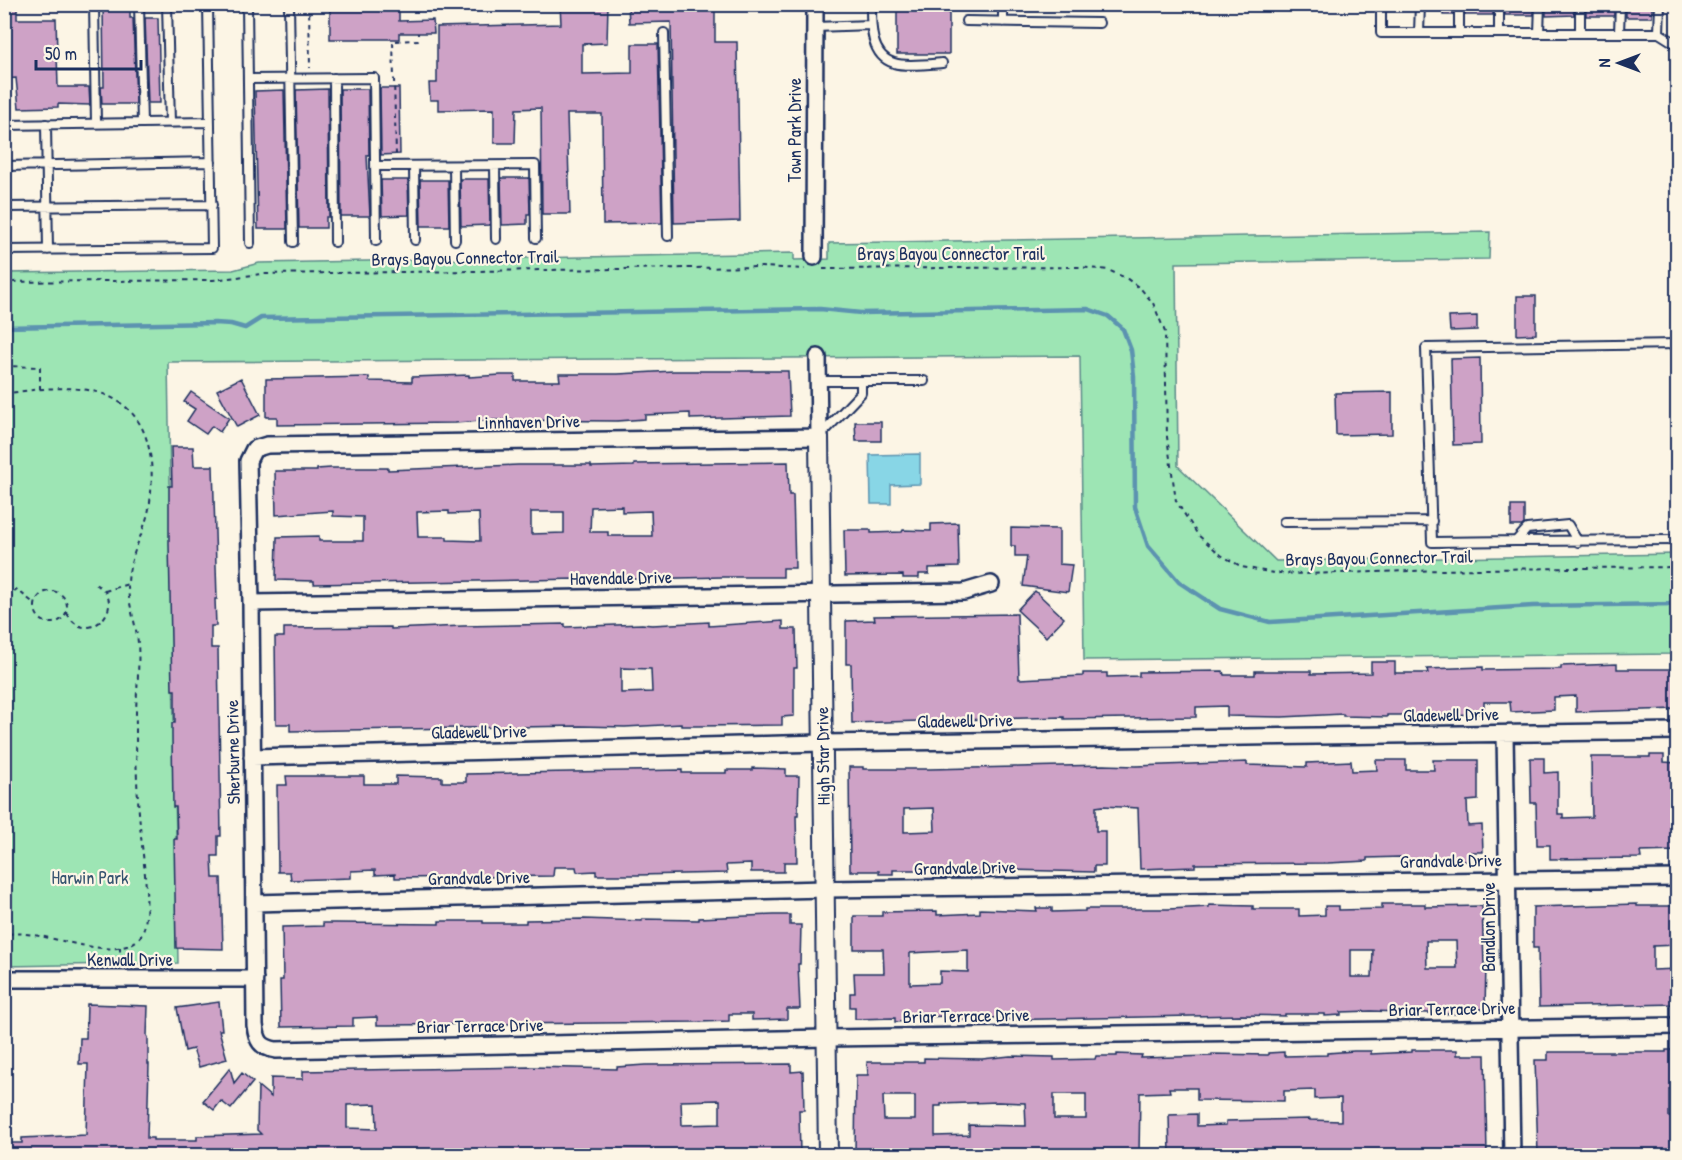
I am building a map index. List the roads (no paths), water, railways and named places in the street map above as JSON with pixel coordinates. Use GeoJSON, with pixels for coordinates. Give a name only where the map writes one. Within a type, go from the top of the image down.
{"type":"FeatureCollection","features":[{"type":"Feature","properties":{"kind":"street","name":"Town Park Drive"},"geometry":{"type":"LineString","coordinates":[[812,265],[815,4]]}},
{"type":"Feature","properties":{"kind":"street","name":"High Star Drive"},"geometry":{"type":"LineString","coordinates":[[818,357],[828,1155]]}},
{"type":"Feature","properties":{"kind":"street","name":"Linnhaven Drive"},"geometry":{"type":"LineString","coordinates":[[248,461],[254,449],[267,445],[819,437]]}},
{"type":"Feature","properties":{"kind":"street","name":"Sherburne Drive"},"geometry":{"type":"LineString","coordinates":[[248,461],[255,1025],[259,1042]]}},
{"type":"Feature","properties":{"kind":"street","name":"Havendale Drive"},"geometry":{"type":"LineString","coordinates":[[251,603],[964,592],[991,584]]}},
{"type":"Feature","properties":{"kind":"street","name":"Gladewell Drive"},"geometry":{"type":"LineString","coordinates":[[252,757],[822,743],[1677,731]]}},
{"type":"Feature","properties":{"kind":"street","name":"Bandlon Drive"},"geometry":{"type":"LineString","coordinates":[[1505,734],[1512,1155]]}},
{"type":"Feature","properties":{"kind":"street","name":"Grandvale Drive"},"geometry":{"type":"LineString","coordinates":[[254,903],[825,889],[1677,878]]}},
{"type":"Feature","properties":{"kind":"street","name":"Kenwall Drive"},"geometry":{"type":"LineString","coordinates":[[4,980],[255,979]]}},
{"type":"Feature","properties":{"kind":"street","name":"Briar Terrace Drive"},"geometry":{"type":"LineString","coordinates":[[259,1042],[264,1047],[276,1050],[827,1038],[1677,1026]]}},
{"type":"Feature","properties":{"kind":"lane"},"geometry":{"type":"LineString","coordinates":[[94,4],[96,123]]}},
{"type":"Feature","properties":{"kind":"lane"},"geometry":{"type":"LineString","coordinates":[[139,4],[142,123]]}},
{"type":"Feature","properties":{"kind":"lane"},"geometry":{"type":"LineString","coordinates":[[167,4],[170,123]]}},
{"type":"Feature","properties":{"kind":"lane"},"geometry":{"type":"LineString","coordinates":[[4,250],[212,248],[208,4]]}},
{"type":"Feature","properties":{"kind":"lane"},"geometry":{"type":"LineString","coordinates":[[247,4],[250,243]]}},
{"type":"Feature","properties":{"kind":"lane"},"geometry":{"type":"LineString","coordinates":[[289,4],[293,242]]}},
{"type":"Feature","properties":{"kind":"lane"},"geometry":{"type":"LineString","coordinates":[[871,4],[874,45],[883,57],[895,64],[942,63]]}},
{"type":"Feature","properties":{"kind":"lane"},"geometry":{"type":"LineString","coordinates":[[1003,4],[1003,22]]}},
{"type":"Feature","properties":{"kind":"lane"},"geometry":{"type":"LineString","coordinates":[[1381,4],[1381,33],[1659,33],[1677,45]]}},
{"type":"Feature","properties":{"kind":"lane"},"geometry":{"type":"LineString","coordinates":[[1419,33],[1420,4]]}},
{"type":"Feature","properties":{"kind":"lane"},"geometry":{"type":"LineString","coordinates":[[1459,4],[1459,33]]}},
{"type":"Feature","properties":{"kind":"lane"},"geometry":{"type":"LineString","coordinates":[[1499,4],[1499,33]]}},
{"type":"Feature","properties":{"kind":"lane"},"geometry":{"type":"LineString","coordinates":[[1539,33],[1540,4]]}},
{"type":"Feature","properties":{"kind":"lane"},"geometry":{"type":"LineString","coordinates":[[1580,4],[1580,33]]}},
{"type":"Feature","properties":{"kind":"lane"},"geometry":{"type":"LineString","coordinates":[[1619,33],[1620,4]]}},
{"type":"Feature","properties":{"kind":"lane"},"geometry":{"type":"LineString","coordinates":[[1659,33],[1660,4]]}},
{"type":"Feature","properties":{"kind":"lane"},"geometry":{"type":"LineString","coordinates":[[966,21],[1099,23]]}},
{"type":"Feature","properties":{"kind":"lane"},"geometry":{"type":"LineString","coordinates":[[815,27],[871,26]]}},
{"type":"Feature","properties":{"kind":"lane"},"geometry":{"type":"LineString","coordinates":[[664,33],[668,236]]}},
{"type":"Feature","properties":{"kind":"lane"},"geometry":{"type":"LineString","coordinates":[[334,78],[335,242]]}},
{"type":"Feature","properties":{"kind":"lane"},"geometry":{"type":"LineString","coordinates":[[248,79],[374,78],[376,241]]}},
{"type":"Feature","properties":{"kind":"lane"},"geometry":{"type":"LineString","coordinates":[[4,124],[210,122]]}},
{"type":"Feature","properties":{"kind":"lane"},"geometry":{"type":"LineString","coordinates":[[46,124],[48,250]]}},
{"type":"Feature","properties":{"kind":"lane"},"geometry":{"type":"LineString","coordinates":[[4,166],[211,162]]}},
{"type":"Feature","properties":{"kind":"lane"},"geometry":{"type":"LineString","coordinates":[[375,166],[535,165],[536,238]]}},
{"type":"Feature","properties":{"kind":"lane"},"geometry":{"type":"LineString","coordinates":[[414,166],[415,240]]}},
{"type":"Feature","properties":{"kind":"lane"},"geometry":{"type":"LineString","coordinates":[[454,166],[455,240]]}},
{"type":"Feature","properties":{"kind":"lane"},"geometry":{"type":"LineString","coordinates":[[495,166],[496,239]]}},
{"type":"Feature","properties":{"kind":"lane"},"geometry":{"type":"LineString","coordinates":[[4,207],[212,205]]}},
{"type":"Feature","properties":{"kind":"lane"},"geometry":{"type":"LineString","coordinates":[[1677,344],[1426,348],[1432,542],[1677,540]]}},
{"type":"Feature","properties":{"kind":"lane"},"geometry":{"type":"LineString","coordinates":[[818,381],[924,381]]}},
{"type":"Feature","properties":{"kind":"lane"},"geometry":{"type":"LineString","coordinates":[[819,437],[861,393],[861,381]]}},
{"type":"Feature","properties":{"kind":"lane"},"geometry":{"type":"LineString","coordinates":[[1284,522],[1432,521]]}},
{"type":"Feature","properties":{"kind":"lane"},"geometry":{"type":"LineString","coordinates":[[1516,541],[1527,529],[1568,525],[1578,542]]}},
{"type":"Feature","properties":{"kind":"water"},"geometry":{"type":"Polygon","coordinates":[[[920,454],[920,484],[891,485],[891,504],[871,504],[870,455],[920,454]]]}},
{"type":"Feature","properties":{"kind":"waterway"},"geometry":{"type":"LineString","coordinates":[[4,327],[215,323],[245,328],[261,318],[820,309],[861,313],[1088,309],[1108,316],[1123,329],[1131,350],[1134,376],[1135,507],[1148,546],[1179,582],[1220,609],[1270,622],[1533,606],[1678,604]]}},
{"type":"Feature","properties":{"kind":"park label","name":"Harwin Park"},"geometry":{"type":"Point","coordinates":[90,878]}}]}
